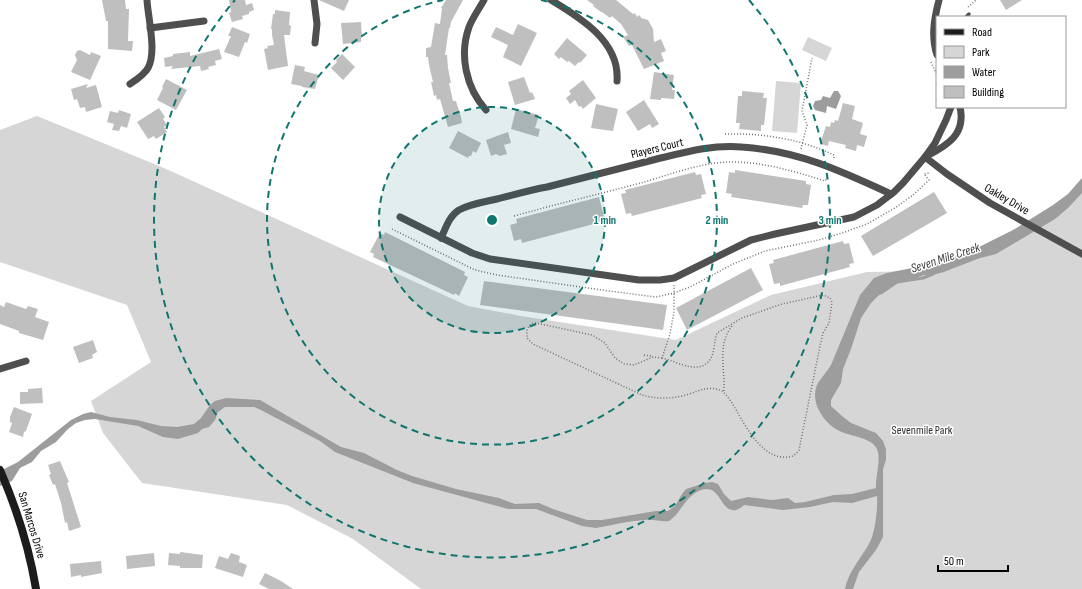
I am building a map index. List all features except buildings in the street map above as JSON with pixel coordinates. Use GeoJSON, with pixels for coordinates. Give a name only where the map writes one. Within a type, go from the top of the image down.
{"type":"FeatureCollection","features":[{"type":"Feature","properties":{"kind":"street"},"geometry":{"type":"LineString","coordinates":[[130,84],[143,74],[149,66],[152,51],[147,0]]}},
{"type":"Feature","properties":{"kind":"street"},"geometry":{"type":"LineString","coordinates":[[314,0],[317,24],[316,43]]}},
{"type":"Feature","properties":{"kind":"street"},"geometry":{"type":"LineString","coordinates":[[484,0],[469,28],[464,60],[467,76],[473,92],[486,110]]}},
{"type":"Feature","properties":{"kind":"street"},"geometry":{"type":"LineString","coordinates":[[551,0],[578,17],[600,37],[610,49],[616,62],[617,81]]}},
{"type":"Feature","properties":{"kind":"street"},"geometry":{"type":"LineString","coordinates":[[935,42],[933,39],[934,22],[939,0]]}},
{"type":"Feature","properties":{"kind":"street"},"geometry":{"type":"LineString","coordinates":[[150,28],[204,22]]}},
{"type":"Feature","properties":{"kind":"street"},"geometry":{"type":"LineString","coordinates":[[400,217],[479,256],[498,261],[639,280],[674,278],[751,240],[854,216],[877,205],[903,183],[925,157],[935,143],[951,108]]}},
{"type":"Feature","properties":{"kind":"street"},"geometry":{"type":"LineString","coordinates":[[925,157],[944,147],[957,133],[961,125],[960,108]]}},
{"type":"Feature","properties":{"kind":"street","name":"Players Court"},"geometry":{"type":"LineString","coordinates":[[441,238],[453,215],[457,211],[469,206],[685,152],[719,146],[737,146],[771,150],[800,156],[826,165],[891,194]]}},
{"type":"Feature","properties":{"kind":"street","name":"Oakley Drive"},"geometry":{"type":"LineString","coordinates":[[925,157],[977,195],[1082,254]]}},
{"type":"Feature","properties":{"kind":"street"},"geometry":{"type":"LineString","coordinates":[[0,369],[26,361]]}},
{"type":"Feature","properties":{"kind":"street","name":"San Marcos Drive"},"geometry":{"type":"LineString","coordinates":[[0,470],[15,507],[24,535],[36,589]]}},
{"type":"Feature","properties":{"kind":"path"},"geometry":{"type":"LineString","coordinates":[[800,156],[808,125],[802,111],[812,58]]}},
{"type":"Feature","properties":{"kind":"path"},"geometry":{"type":"LineString","coordinates":[[725,134],[750,134],[803,142],[834,154],[833,162]]}},
{"type":"Feature","properties":{"kind":"path"},"geometry":{"type":"LineString","coordinates":[[514,216],[678,171],[726,162],[754,163],[772,166],[825,181],[828,174]]}},
{"type":"Feature","properties":{"kind":"path"},"geometry":{"type":"LineString","coordinates":[[392,229],[475,270],[656,297],[674,293],[690,287],[749,257],[788,245],[819,240],[867,224],[895,208],[913,195],[929,180],[924,174],[929,173]]}},
{"type":"Feature","properties":{"kind":"path"},"geometry":{"type":"LineString","coordinates":[[662,358],[670,334],[674,312],[674,278]]}},
{"type":"Feature","properties":{"kind":"path"},"geometry":{"type":"LineString","coordinates":[[653,357],[639,364],[629,365],[619,361],[605,343],[589,334],[536,323],[530,325],[527,329],[527,338],[533,344],[642,395],[653,398],[671,398],[708,388],[718,389],[724,392],[754,438],[766,451],[781,457],[790,457],[796,454],[800,448],[823,333],[829,323],[831,300],[829,297],[823,295],[792,301],[753,314],[739,320],[734,324],[726,335],[724,347],[724,392]]}},
{"type":"Feature","properties":{"kind":"path"},"geometry":{"type":"LineString","coordinates":[[644,355],[662,358],[693,368],[702,366],[711,358],[717,333],[720,330],[734,324]]}},
{"type":"Feature","properties":{"kind":"green space"},"geometry":{"type":"Polygon","coordinates":[[[808,37],[832,48],[826,61],[802,50],[808,37]]]}},
{"type":"Feature","properties":{"kind":"green space"},"geometry":{"type":"Polygon","coordinates":[[[776,81],[801,83],[797,133],[772,131],[776,81]]]}},
{"type":"Feature","properties":{"kind":"green space","name":"Sevenmile Park"},"geometry":{"type":"Polygon","coordinates":[[[37,116],[164,168],[468,306],[521,316],[676,340],[771,295],[867,272],[923,271],[999,245],[1082,189],[1082,589],[421,589],[353,539],[287,505],[142,483],[103,433],[91,401],[151,362],[127,305],[0,262],[0,130],[37,116]]]}},
{"type":"Feature","properties":{"kind":"water"},"geometry":{"type":"Polygon","coordinates":[[[834,91],[838,91],[841,96],[836,109],[827,106],[826,113],[815,110],[813,106],[815,101],[821,100],[823,96],[830,98],[834,91]]]}},
{"type":"Feature","properties":{"kind":"water"},"geometry":{"type":"Polygon","coordinates":[[[1082,178],[1082,193],[1055,219],[996,254],[957,264],[940,273],[924,275],[895,283],[871,303],[861,318],[843,369],[841,383],[831,400],[831,406],[851,423],[876,433],[883,441],[886,449],[886,460],[883,469],[883,537],[876,550],[859,572],[853,589],[845,589],[852,571],[872,538],[876,520],[877,496],[852,503],[833,502],[810,507],[783,510],[744,505],[736,510],[731,510],[723,503],[717,494],[708,489],[696,492],[691,496],[669,521],[647,520],[620,523],[596,528],[582,526],[536,509],[508,509],[413,483],[335,452],[320,441],[254,407],[225,407],[218,412],[215,420],[209,427],[202,429],[198,433],[178,439],[163,437],[138,426],[95,419],[85,420],[76,423],[56,442],[41,451],[32,462],[20,468],[12,481],[0,486],[0,471],[18,462],[71,420],[83,414],[91,412],[161,426],[177,427],[194,424],[201,418],[210,405],[215,401],[226,398],[260,400],[341,447],[364,453],[412,476],[456,489],[499,498],[515,504],[539,503],[587,520],[602,520],[656,511],[668,511],[675,506],[686,489],[712,482],[718,484],[724,494],[731,501],[748,497],[772,500],[788,498],[795,503],[834,495],[852,494],[876,488],[879,460],[875,446],[869,441],[842,432],[830,425],[825,420],[818,408],[815,395],[818,383],[831,365],[860,295],[874,278],[887,273],[932,264],[967,253],[1013,230],[1068,194],[1082,178]]]}},
{"type":"Feature","properties":{"kind":"waterway","name":"Seven Mile Creek"},"geometry":{"type":"LineString","coordinates":[[942,271],[978,257]]}},
{"type":"Feature","properties":{"kind":"waterway","name":"Seven Mile Creek"},"geometry":{"type":"LineString","coordinates":[[881,293],[897,282],[923,278],[933,274]]}}]}
